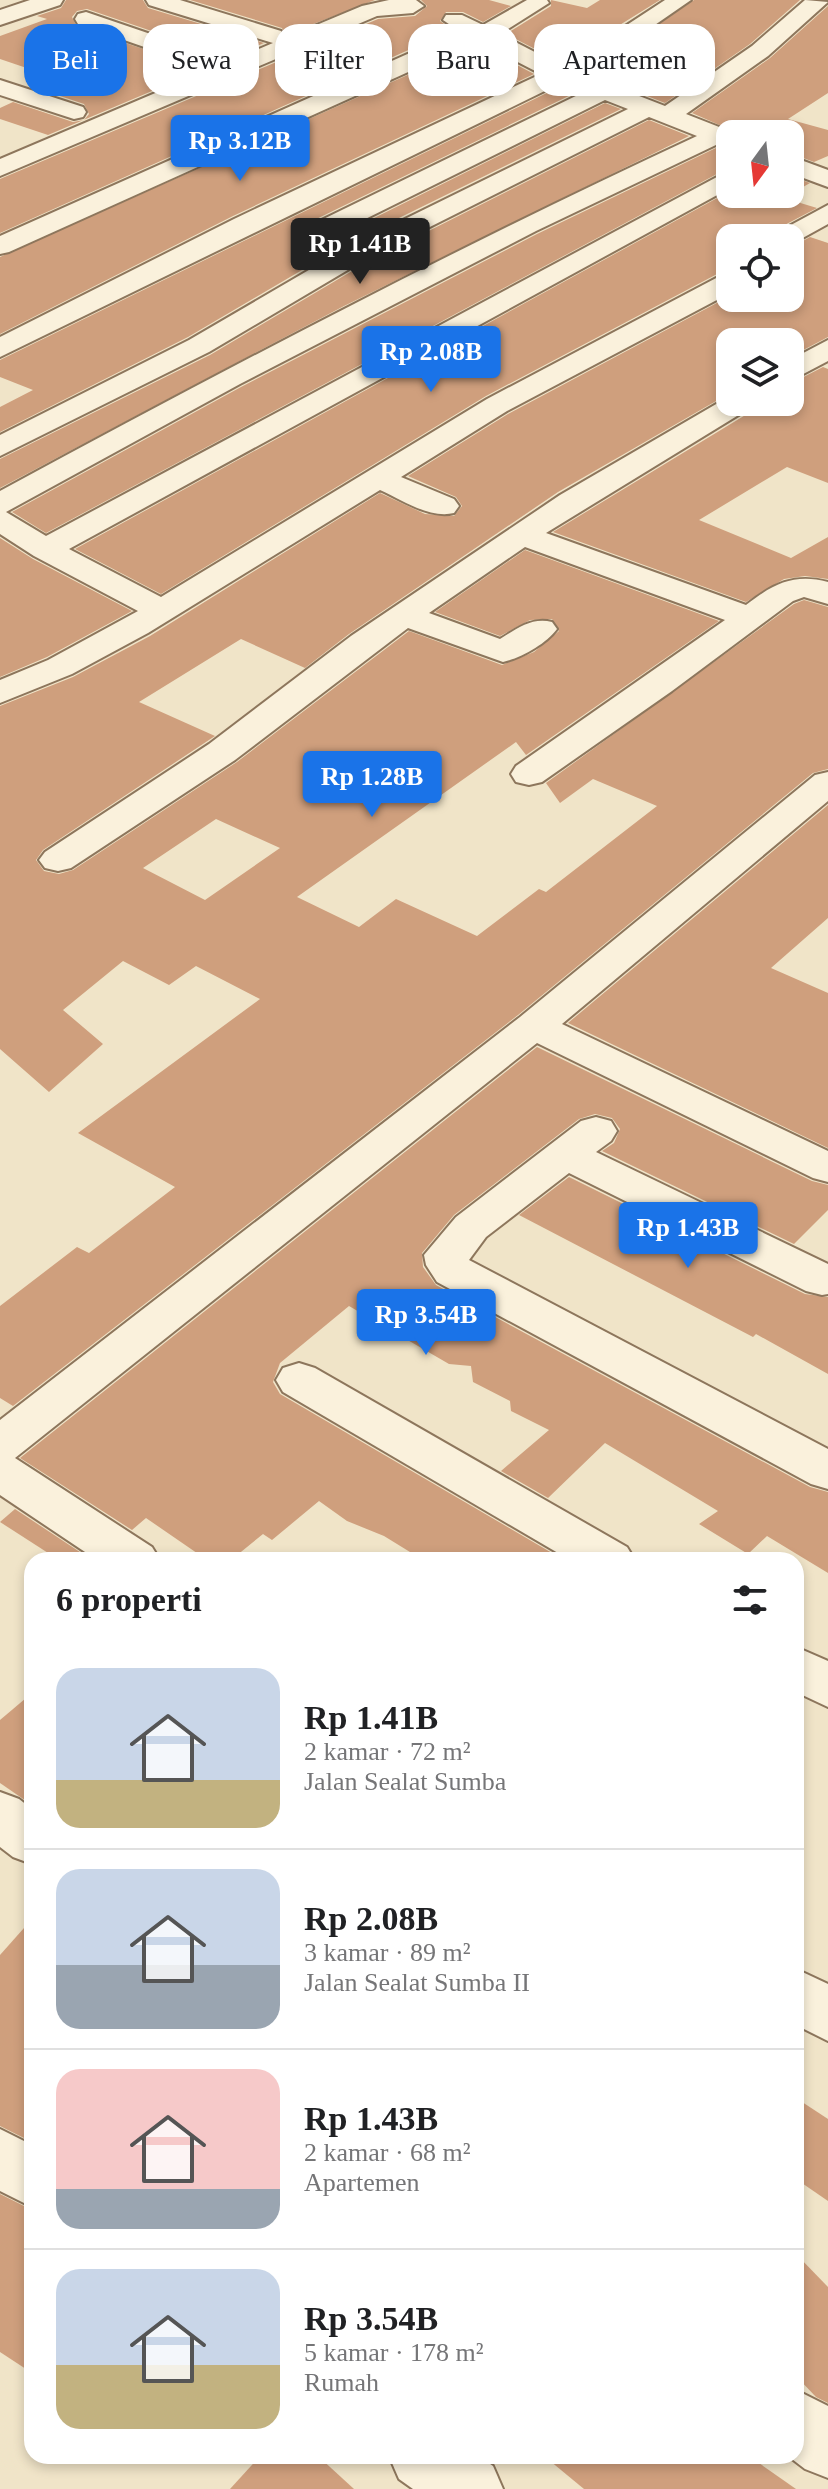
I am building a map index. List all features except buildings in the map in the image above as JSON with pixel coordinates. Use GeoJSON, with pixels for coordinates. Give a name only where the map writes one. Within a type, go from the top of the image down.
{"type":"FeatureCollection","features":[{"type":"Feature","properties":{"kind":"street"},"geometry":{"type":"LineString","coordinates":[[0,18],[52,0]]}},
{"type":"Feature","properties":{"kind":"street"},"geometry":{"type":"LineString","coordinates":[[157,0],[273,36]]}},
{"type":"Feature","properties":{"kind":"street"},"geometry":{"type":"LineString","coordinates":[[259,41],[366,0]]}},
{"type":"Feature","properties":{"kind":"street"},"geometry":{"type":"LineString","coordinates":[[644,24],[680,0]]}},
{"type":"Feature","properties":{"kind":"street"},"geometry":{"type":"LineString","coordinates":[[0,447],[199,346],[359,252],[659,112],[760,51],[818,0]]}},
{"type":"Feature","properties":{"kind":"street"},"geometry":{"type":"LineString","coordinates":[[497,24],[538,3]]}},
{"type":"Feature","properties":{"kind":"street"},"geometry":{"type":"LineString","coordinates":[[0,168],[370,11],[406,4],[460,24]]}},
{"type":"Feature","properties":{"kind":"street"},"geometry":{"type":"LineString","coordinates":[[86,19],[143,39]]}},
{"type":"Feature","properties":{"kind":"street"},"geometry":{"type":"LineString","coordinates":[[0,246],[408,64]]}},
{"type":"Feature","properties":{"kind":"street"},"geometry":{"type":"LineString","coordinates":[[44,124],[143,86]]}},
{"type":"Feature","properties":{"kind":"street"},"geometry":{"type":"LineString","coordinates":[[0,348],[256,219],[534,86]]}},
{"type":"Feature","properties":{"kind":"street"},"geometry":{"type":"LineString","coordinates":[[0,87],[74,112]]}},
{"type":"Feature","properties":{"kind":"street"},"geometry":{"type":"LineString","coordinates":[[312,235],[594,96]]}},
{"type":"Feature","properties":{"kind":"street"},"geometry":{"type":"LineString","coordinates":[[617,96],[716,135]]}},
{"type":"Feature","properties":{"kind":"street"},"geometry":{"type":"LineString","coordinates":[[0,504],[230,378],[513,232],[716,142]]}},
{"type":"Feature","properties":{"kind":"street"},"geometry":{"type":"LineString","coordinates":[[804,161],[828,150]]}},
{"type":"Feature","properties":{"kind":"street"},"geometry":{"type":"LineString","coordinates":[[804,170],[828,179]]}},
{"type":"Feature","properties":{"kind":"street"},"geometry":{"type":"LineString","coordinates":[[0,556],[40,546],[236,448],[527,286],[716,185]]}},
{"type":"Feature","properties":{"kind":"street"},"geometry":{"type":"LineString","coordinates":[[804,228],[828,213]]}},
{"type":"Feature","properties":{"kind":"street"},"geometry":{"type":"LineString","coordinates":[[0,693],[60,667],[162,610],[497,405],[716,289]]}},
{"type":"Feature","properties":{"kind":"street"},"geometry":{"type":"LineString","coordinates":[[804,364],[828,349]]}},
{"type":"Feature","properties":{"kind":"street"},"geometry":{"type":"LineString","coordinates":[[58,860],[222,752],[318,676],[571,502],[716,416]]}},
{"type":"Feature","properties":{"kind":"street"},"geometry":{"type":"LineString","coordinates":[[378,478],[443,506]]}},
{"type":"Feature","properties":{"kind":"street"},"geometry":{"type":"LineString","coordinates":[[0,520],[40,546],[162,610]]}},
{"type":"Feature","properties":{"kind":"street"},"geometry":{"type":"LineString","coordinates":[[523,536],[749,617]]}},
{"type":"Feature","properties":{"kind":"street"},"geometry":{"type":"LineString","coordinates":[[529,774],[797,585],[810,586],[828,594]]}},
{"type":"Feature","properties":{"kind":"street"},"geometry":{"type":"LineString","coordinates":[[405,615],[503,652],[540,629]]}},
{"type":"Feature","properties":{"kind":"street"},"geometry":{"type":"LineString","coordinates":[[0,1445],[534,1026],[828,783]]}},
{"type":"Feature","properties":{"kind":"street"},"geometry":{"type":"LineString","coordinates":[[534,1026],[828,1168]]}},
{"type":"Feature","properties":{"kind":"street"},"geometry":{"type":"LineString","coordinates":[[822,1280],[581,1143],[471,1227],[446,1255],[453,1271],[828,1471]]}},
{"type":"Feature","properties":{"kind":"street"},"geometry":{"type":"LineString","coordinates":[[299,1380],[596,1552]]}},
{"type":"Feature","properties":{"kind":"street"},"geometry":{"type":"LineString","coordinates":[[0,1471],[123,1552]]}},
{"type":"Feature","properties":{"kind":"street"},"geometry":{"type":"LineString","coordinates":[[804,1672],[828,1686]]}},
{"type":"Feature","properties":{"kind":"street"},"geometry":{"type":"LineString","coordinates":[[0,1815],[24,1834]]}},
{"type":"Feature","properties":{"kind":"street"},"geometry":{"type":"LineString","coordinates":[[804,1999],[828,2015]]}},
{"type":"Feature","properties":{"kind":"street"},"geometry":{"type":"LineString","coordinates":[[0,2157],[24,2174]]}},
{"type":"Feature","properties":{"kind":"street"},"geometry":{"type":"LineString","coordinates":[[804,2428],[828,2446]]}},
{"type":"Feature","properties":{"kind":"street"},"geometry":{"type":"LineString","coordinates":[[434,2464],[470,2489]]}}]}
